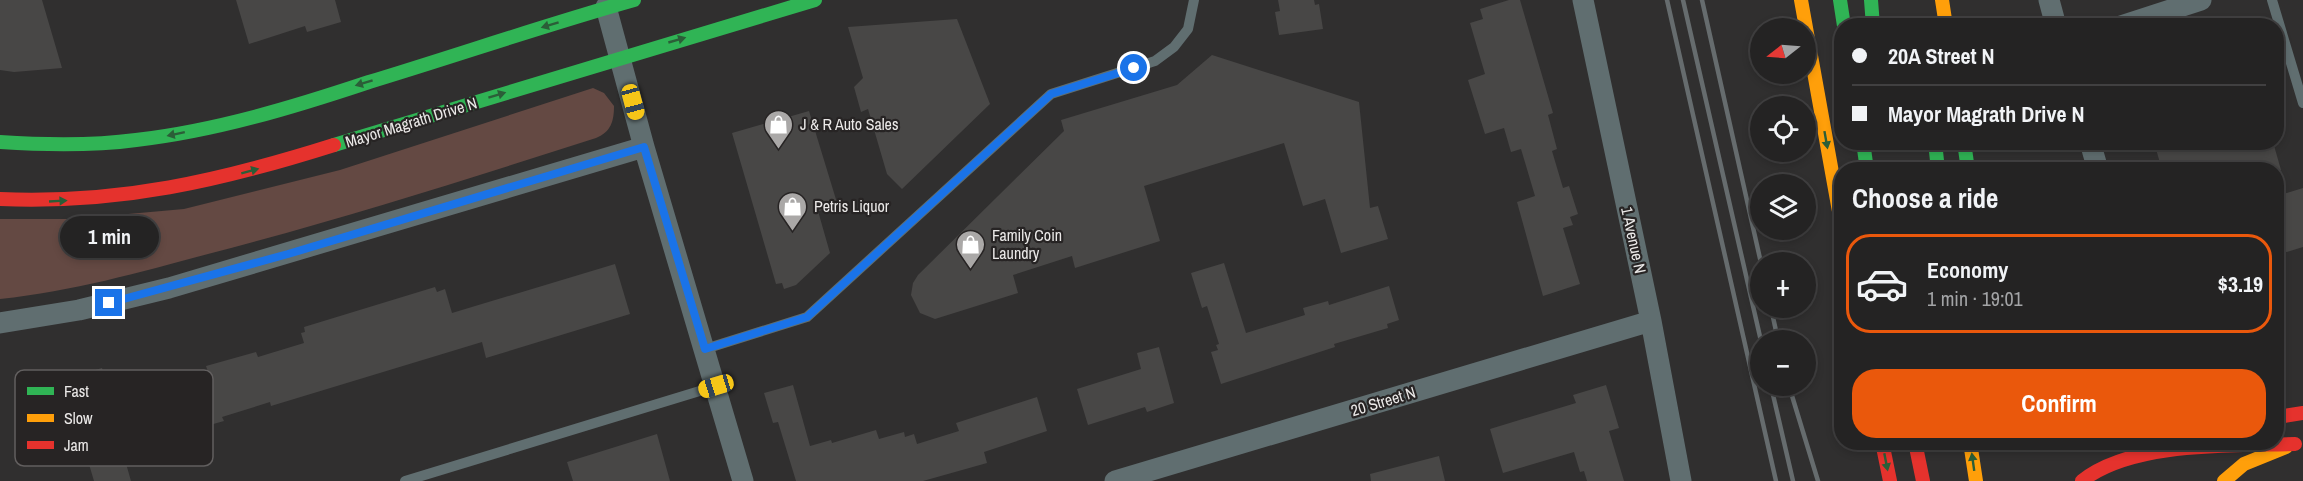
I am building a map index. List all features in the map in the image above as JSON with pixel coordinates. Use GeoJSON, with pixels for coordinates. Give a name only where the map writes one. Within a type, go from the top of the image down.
{"type":"FeatureCollection","features":[{"type":"Feature","properties":{"kind":"main road"},"geometry":{"type":"LineString","coordinates":[[0,142],[83,144],[153,138],[260,116],[607,4],[634,0]]}},
{"type":"Feature","properties":{"kind":"main road","name":"Mayor Magrath Drive N"},"geometry":{"type":"LineString","coordinates":[[0,199],[40,201],[97,199],[150,193],[207,182],[261,168],[814,0]]}},
{"type":"Feature","properties":{"kind":"main road"},"geometry":{"type":"LineString","coordinates":[[1801,0],[1834,184]]}},
{"type":"Feature","properties":{"kind":"main road"},"geometry":{"type":"LineString","coordinates":[[1840,0],[1843,18]]}},
{"type":"Feature","properties":{"kind":"main road"},"geometry":{"type":"LineString","coordinates":[[1871,0],[1873,18]]}},
{"type":"Feature","properties":{"kind":"main road"},"geometry":{"type":"LineString","coordinates":[[1942,0],[1945,18]]}},
{"type":"Feature","properties":{"kind":"main road"},"geometry":{"type":"LineString","coordinates":[[2284,416],[2303,413]]}},
{"type":"Feature","properties":{"kind":"main road"},"geometry":{"type":"LineString","coordinates":[[2284,444],[2299,443]]}},
{"type":"Feature","properties":{"kind":"main road"},"geometry":{"type":"LineString","coordinates":[[2284,448],[2299,443]]}},
{"type":"Feature","properties":{"kind":"main road"},"geometry":{"type":"LineString","coordinates":[[1884,450],[1890,481]]}},
{"type":"Feature","properties":{"kind":"main road"},"geometry":{"type":"LineString","coordinates":[[1918,450],[1925,481]]}},
{"type":"Feature","properties":{"kind":"main road"},"geometry":{"type":"LineString","coordinates":[[1923,450],[1925,481]]}},
{"type":"Feature","properties":{"kind":"main road"},"geometry":{"type":"LineString","coordinates":[[1971,450],[1976,481]]}},
{"type":"Feature","properties":{"kind":"main road"},"geometry":{"type":"LineString","coordinates":[[2082,481],[2107,467],[2165,450]]}},
{"type":"Feature","properties":{"kind":"main road"},"geometry":{"type":"LineString","coordinates":[[2224,481],[2237,467],[2256,457],[2278,450]]}},
{"type":"Feature","properties":{"kind":"street","name":"1 Avenue N"},"geometry":{"type":"LineString","coordinates":[[1583,0],[1651,321],[1681,481]]}},
{"type":"Feature","properties":{"kind":"street"},"geometry":{"type":"LineString","coordinates":[[2049,0],[2054,18]]}},
{"type":"Feature","properties":{"kind":"street"},"geometry":{"type":"LineString","coordinates":[[2145,18],[2200,0]]}},
{"type":"Feature","properties":{"kind":"street"},"geometry":{"type":"LineString","coordinates":[[607,4],[644,147],[743,481]]}},
{"type":"Feature","properties":{"kind":"street"},"geometry":{"type":"LineString","coordinates":[[0,323],[80,310],[169,288],[644,147]]}},
{"type":"Feature","properties":{"kind":"street","name":"20 Street N"},"geometry":{"type":"LineString","coordinates":[[1115,481],[1651,321]]}},
{"type":"Feature","properties":{"kind":"lane"},"geometry":{"type":"LineString","coordinates":[[705,349],[807,317],[1051,94],[1155,62],[1174,47],[1188,28],[1194,0]]}},
{"type":"Feature","properties":{"kind":"lane"},"geometry":{"type":"LineString","coordinates":[[2272,0],[2277,18]]}},
{"type":"Feature","properties":{"kind":"lane"},"geometry":{"type":"LineString","coordinates":[[2284,40],[2303,103]]}},
{"type":"Feature","properties":{"kind":"lane"},"geometry":{"type":"LineString","coordinates":[[405,481],[716,386]]}},
{"type":"Feature","properties":{"kind":"shaded area"},"geometry":{"type":"Polygon","coordinates":[[[593,88],[604,93],[614,106],[611,125],[605,133],[596,138],[403,199],[257,241],[105,281],[0,299],[0,219],[72,219],[184,209],[340,170],[593,88]]]}},
{"type":"Feature","properties":{"kind":"building"},"geometry":{"type":"Polygon","coordinates":[[[0,0],[42,0],[62,68],[14,72],[0,70],[0,0]]]}},
{"type":"Feature","properties":{"kind":"building"},"geometry":{"type":"Polygon","coordinates":[[[236,0],[335,0],[341,22],[307,32],[305,26],[249,44],[236,0]]]}},
{"type":"Feature","properties":{"kind":"building"},"geometry":{"type":"Polygon","coordinates":[[[1278,0],[1314,0],[1315,5],[1319,4],[1323,29],[1279,35],[1275,12],[1280,11],[1278,0]]]}},
{"type":"Feature","properties":{"kind":"building"},"geometry":{"type":"Polygon","coordinates":[[[1509,0],[1520,0],[1553,113],[1548,115],[1557,149],[1552,151],[1563,188],[1569,186],[1578,214],[1570,217],[1573,225],[1563,228],[1580,284],[1543,296],[1517,202],[1535,196],[1521,149],[1511,152],[1504,128],[1485,134],[1468,80],[1485,74],[1470,23],[1483,19],[1480,9],[1509,0]]]}},
{"type":"Feature","properties":{"kind":"building"},"geometry":{"type":"Polygon","coordinates":[[[957,19],[990,104],[902,189],[887,174],[868,109],[861,112],[854,87],[863,78],[848,27],[957,19]]]}},
{"type":"Feature","properties":{"kind":"building"},"geometry":{"type":"Polygon","coordinates":[[[1212,55],[1359,102],[1370,208],[1378,206],[1388,239],[1341,253],[1325,199],[1303,206],[1284,143],[1144,186],[1160,241],[1075,268],[1072,256],[1013,275],[1018,293],[935,319],[920,313],[911,295],[913,283],[918,275],[1064,131],[1061,120],[1177,85],[1212,55]]]}},
{"type":"Feature","properties":{"kind":"building"},"geometry":{"type":"Polygon","coordinates":[[[809,111],[838,206],[818,211],[830,253],[796,285],[784,289],[782,283],[776,284],[732,133],[809,111]]]}},
{"type":"Feature","properties":{"kind":"building"},"geometry":{"type":"Polygon","coordinates":[[[2156,150],[2275,150],[2279,162],[2160,162],[2156,150]]]}},
{"type":"Feature","properties":{"kind":"building"},"geometry":{"type":"Polygon","coordinates":[[[2303,188],[2303,247],[2284,253],[2284,194],[2303,188]]]}},
{"type":"Feature","properties":{"kind":"building"},"geometry":{"type":"Polygon","coordinates":[[[1224,263],[1246,333],[1305,315],[1303,308],[1328,301],[1329,305],[1389,286],[1399,320],[1387,324],[1388,328],[1334,344],[1335,347],[1221,384],[1211,352],[1218,350],[1216,345],[1219,344],[1207,306],[1202,308],[1191,273],[1224,263]]]}},
{"type":"Feature","properties":{"kind":"building"},"geometry":{"type":"Polygon","coordinates":[[[615,264],[630,314],[486,358],[482,342],[271,406],[270,402],[222,417],[224,421],[213,424],[213,370],[207,370],[206,366],[256,352],[258,357],[304,343],[301,333],[305,332],[304,327],[435,287],[437,292],[445,289],[452,313],[615,264]]]}},
{"type":"Feature","properties":{"kind":"building"},"geometry":{"type":"Polygon","coordinates":[[[1159,347],[1174,403],[1147,412],[1145,407],[1088,425],[1077,389],[1141,369],[1137,353],[1159,347]]]}},
{"type":"Feature","properties":{"kind":"building"},"geometry":{"type":"Polygon","coordinates":[[[793,385],[810,446],[831,440],[832,443],[876,430],[879,439],[904,432],[905,437],[914,434],[917,444],[959,431],[956,423],[1037,397],[1047,431],[984,452],[987,463],[923,481],[796,481],[778,422],[773,423],[764,393],[793,385]]]}},
{"type":"Feature","properties":{"kind":"building"},"geometry":{"type":"Polygon","coordinates":[[[1606,385],[1619,428],[1609,431],[1624,481],[1587,481],[1584,471],[1580,472],[1574,452],[1503,473],[1490,429],[1576,403],[1573,395],[1606,385]]]}},
{"type":"Feature","properties":{"kind":"building"},"geometry":{"type":"Polygon","coordinates":[[[657,434],[670,481],[573,481],[567,462],[657,434]]]}},
{"type":"Feature","properties":{"kind":"building"},"geometry":{"type":"Polygon","coordinates":[[[1439,456],[1445,481],[1371,481],[1370,474],[1439,456]]]}},
{"type":"Feature","properties":{"kind":"building"},"geometry":{"type":"Polygon","coordinates":[[[90,466],[127,466],[131,481],[94,481],[90,466]]]}},
{"type":"Feature","properties":{"kind":"railway"},"geometry":{"type":"LineString","coordinates":[[1667,0],[1776,481]]}},
{"type":"Feature","properties":{"kind":"railway"},"geometry":{"type":"LineString","coordinates":[[1683,0],[1758,330]]}},
{"type":"Feature","properties":{"kind":"railway"},"geometry":{"type":"LineString","coordinates":[[1702,0],[1759,252]]}},
{"type":"Feature","properties":{"kind":"railway"},"geometry":{"type":"LineString","coordinates":[[1773,318],[1776,330]]}},
{"type":"Feature","properties":{"kind":"railway"},"geometry":{"type":"LineString","coordinates":[[1773,396],[1793,481]]}},
{"type":"Feature","properties":{"kind":"railway"},"geometry":{"type":"LineString","coordinates":[[1792,396],[1818,481]]}},
{"type":"Feature","properties":{"kind":"traffic: fast"},"geometry":{"type":"LineString","coordinates":[[0,142],[102,143],[195,131],[312,100],[634,0]]}},
{"type":"Feature","properties":{"kind":"traffic: fast"},"geometry":{"type":"LineString","coordinates":[[334,145],[815,0]]}},
{"type":"Feature","properties":{"kind":"traffic: fast"},"geometry":{"type":"LineString","coordinates":[[1840,0],[1843,18]]}},
{"type":"Feature","properties":{"kind":"traffic: fast"},"geometry":{"type":"LineString","coordinates":[[1871,0],[1872,18]]}},
{"type":"Feature","properties":{"kind":"traffic: fast"},"geometry":{"type":"LineString","coordinates":[[1864,150],[1866,162]]}},
{"type":"Feature","properties":{"kind":"traffic: fast"},"geometry":{"type":"LineString","coordinates":[[1936,150],[1937,162]]}},
{"type":"Feature","properties":{"kind":"traffic: fast"},"geometry":{"type":"LineString","coordinates":[[1965,150],[1967,162]]}},
{"type":"Feature","properties":{"kind":"traffic: slow"},"geometry":{"type":"LineString","coordinates":[[1801,0],[1834,184]]}},
{"type":"Feature","properties":{"kind":"traffic: slow"},"geometry":{"type":"LineString","coordinates":[[1942,0],[1945,18]]}},
{"type":"Feature","properties":{"kind":"traffic: slow"},"geometry":{"type":"LineString","coordinates":[[1971,450],[1976,481]]}},
{"type":"Feature","properties":{"kind":"traffic: slow"},"geometry":{"type":"LineString","coordinates":[[2224,481],[2244,464],[2279,450]]}},
{"type":"Feature","properties":{"kind":"traffic: jam"},"geometry":{"type":"LineString","coordinates":[[0,199],[44,200],[128,194],[210,179],[334,145]]}},
{"type":"Feature","properties":{"kind":"traffic: jam"},"geometry":{"type":"LineString","coordinates":[[2284,416],[2303,413]]}},
{"type":"Feature","properties":{"kind":"traffic: jam"},"geometry":{"type":"LineString","coordinates":[[2284,444],[2295,444]]}},
{"type":"Feature","properties":{"kind":"traffic: jam"},"geometry":{"type":"LineString","coordinates":[[1884,450],[1890,481]]}},
{"type":"Feature","properties":{"kind":"traffic: jam"},"geometry":{"type":"LineString","coordinates":[[1917,450],[1923,481]]}},
{"type":"Feature","properties":{"kind":"traffic: jam"},"geometry":{"type":"LineString","coordinates":[[2082,481],[2103,468],[2128,459],[2170,450]]}},
{"type":"Feature","properties":{"kind":"place","name":"J & R Auto Sales"},"geometry":{"type":"Point","coordinates":[779,150]}},
{"type":"Feature","properties":{"kind":"place","name":"Petris Liquor"},"geometry":{"type":"Point","coordinates":[793,232]}},
{"type":"Feature","properties":{"kind":"place","name":"Family Coin Laundry"},"geometry":{"type":"Point","coordinates":[971,270]}},
{"type":"Feature","properties":{"kind":"route"},"geometry":{"type":"LineString","coordinates":[[109,303],[288,254],[644,147],[705,349],[807,317],[1051,94],[1134,68]]}}]}
